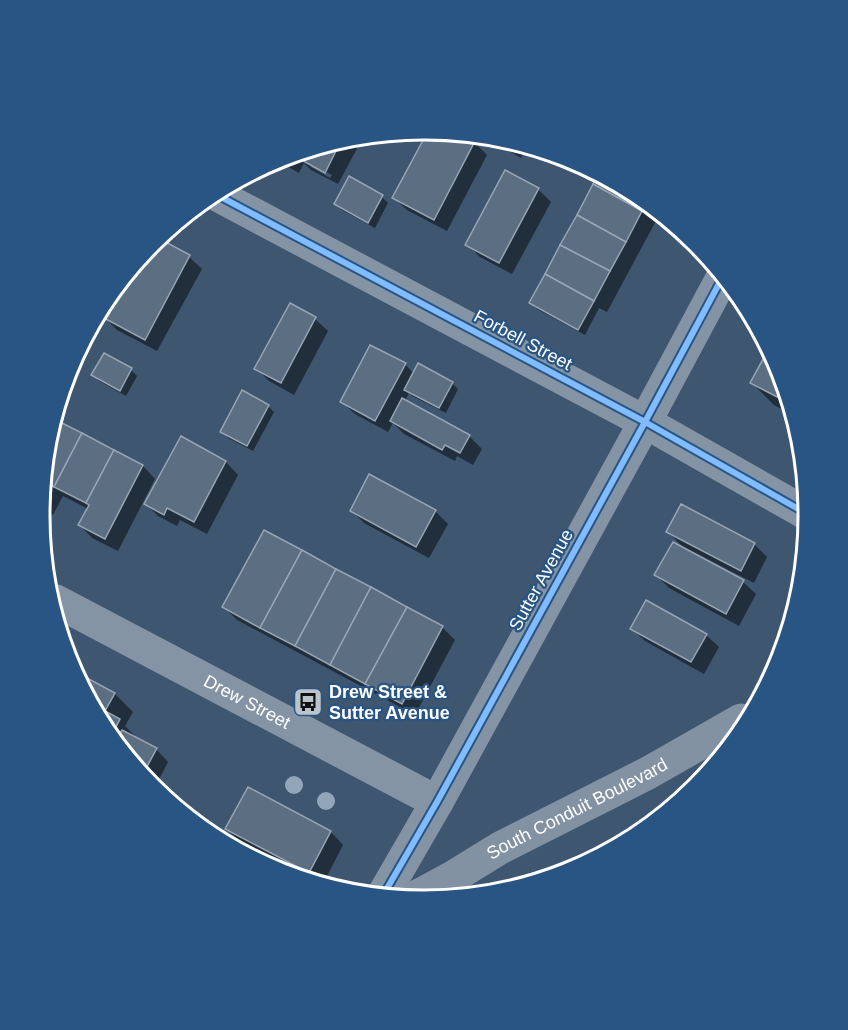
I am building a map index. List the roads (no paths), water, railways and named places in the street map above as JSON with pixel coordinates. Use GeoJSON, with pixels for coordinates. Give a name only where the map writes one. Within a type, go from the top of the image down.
{"type":"FeatureCollection","features":[{"type":"Feature","properties":{"kind":"main road","name":"South Conduit Boulevard"},"geometry":{"type":"LineString","coordinates":[[429,890],[500,848],[648,773],[735,724]]}},
{"type":"Feature","properties":{"kind":"street","name":"Forbell Street"},"geometry":{"type":"LineString","coordinates":[[224,199],[645,422],[798,509]]}},
{"type":"Feature","properties":{"kind":"street","name":"Sutter Avenue"},"geometry":{"type":"LineString","coordinates":[[388,888],[437,802],[719,284]]}},
{"type":"Feature","properties":{"kind":"street","name":"Drew Street"},"geometry":{"type":"LineString","coordinates":[[60,603],[437,802]]}},
{"type":"Feature","properties":{"kind":"place","name":"Drew Street & Sutter Avenue"},"geometry":{"type":"Point","coordinates":[308,702]}}]}
